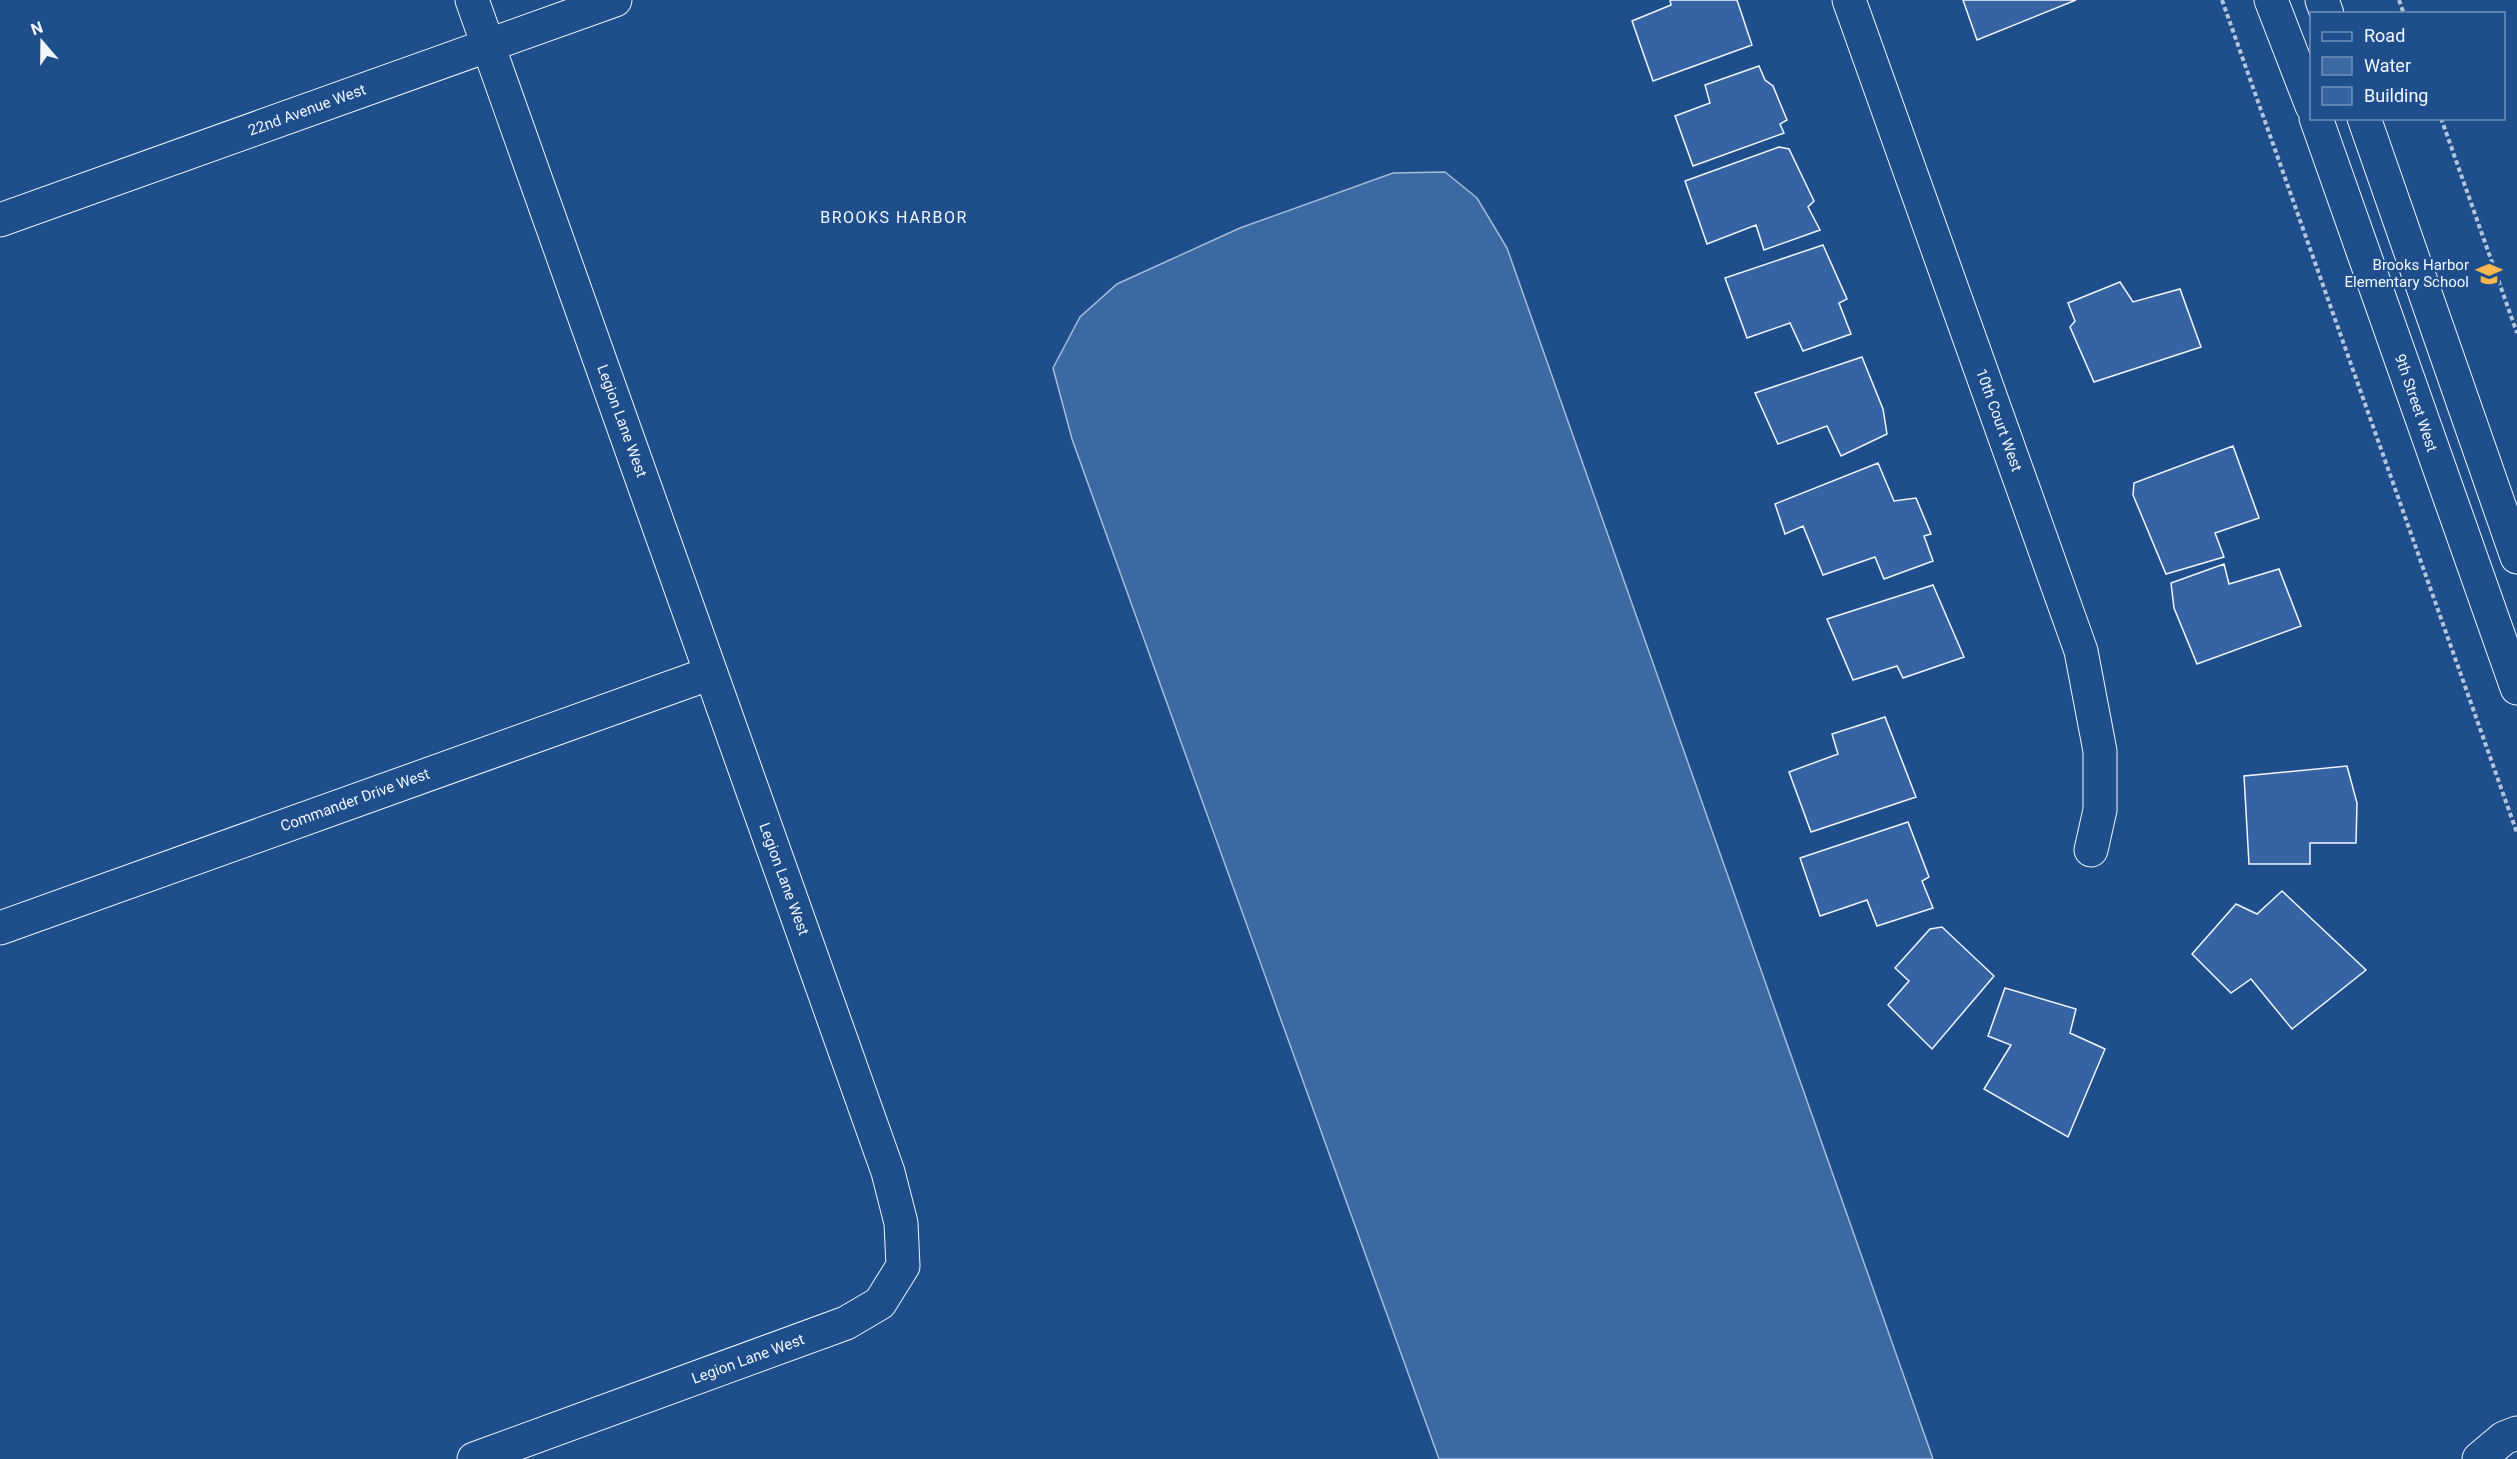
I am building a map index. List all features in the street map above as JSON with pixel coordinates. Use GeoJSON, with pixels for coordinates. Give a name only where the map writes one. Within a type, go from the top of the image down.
{"type":"FeatureCollection","features":[{"type":"Feature","properties":{"kind":"street","name":"Legion Lane West"},"geometry":{"type":"LineString","coordinates":[[472,0],[888,1172],[901,1223],[903,1266],[880,1303],[846,1323],[474,1459]]}},
{"type":"Feature","properties":{"kind":"street","name":"22nd Avenue West"},"geometry":{"type":"LineString","coordinates":[[0,220],[615,0]]}},
{"type":"Feature","properties":{"kind":"street","name":"10th Court West"},"geometry":{"type":"LineString","coordinates":[[1849,0],[2081,651],[2100,751],[2100,810],[2091,850]]}},
{"type":"Feature","properties":{"kind":"street"},"geometry":{"type":"LineString","coordinates":[[2271,0],[2310,101]]}},
{"type":"Feature","properties":{"kind":"street","name":"9th Street West"},"geometry":{"type":"LineString","coordinates":[[2317,120],[2517,688]]}},
{"type":"Feature","properties":{"kind":"street"},"geometry":{"type":"LineString","coordinates":[[2365,120],[2517,557]]}},
{"type":"Feature","properties":{"kind":"street","name":"Commander Drive West"},"geometry":{"type":"LineString","coordinates":[[0,928],[711,673]]}},
{"type":"Feature","properties":{"kind":"street"},"geometry":{"type":"LineString","coordinates":[[2478,1459],[2504,1438],[2517,1433]]}},
{"type":"Feature","properties":{"kind":"path"},"geometry":{"type":"LineString","coordinates":[[2222,0],[2517,833]]}},
{"type":"Feature","properties":{"kind":"path"},"geometry":{"type":"LineString","coordinates":[[2442,120],[2517,333]]}},
{"type":"Feature","properties":{"kind":"water"},"geometry":{"type":"Polygon","coordinates":[[[1445,172],[1477,198],[1507,248],[1933,1459],[1439,1459],[1072,439],[1053,368],[1080,317],[1117,284],[1240,228],[1393,173],[1445,172]]]}},
{"type":"Feature","properties":{"kind":"building"},"geometry":{"type":"Polygon","coordinates":[[[1670,0],[1737,0],[1752,45],[1653,81],[1632,21],[1671,5],[1670,0]]]}},
{"type":"Feature","properties":{"kind":"building"},"geometry":{"type":"Polygon","coordinates":[[[1963,0],[2076,0],[1977,40],[1963,0]]]}},
{"type":"Feature","properties":{"kind":"building"},"geometry":{"type":"Polygon","coordinates":[[[1759,66],[1765,80],[1773,86],[1787,120],[1780,124],[1784,133],[1693,166],[1675,116],[1710,103],[1705,85],[1759,66]]]}},
{"type":"Feature","properties":{"kind":"building"},"geometry":{"type":"Polygon","coordinates":[[[1779,147],[1789,149],[1814,201],[1808,207],[1820,230],[1764,250],[1756,225],[1707,244],[1685,181],[1779,147]]]}},
{"type":"Feature","properties":{"kind":"building"},"geometry":{"type":"Polygon","coordinates":[[[1823,245],[1847,299],[1839,303],[1851,334],[1803,351],[1790,323],[1747,338],[1725,278],[1823,245]]]}},
{"type":"Feature","properties":{"kind":"building"},"geometry":{"type":"Polygon","coordinates":[[[2120,282],[2133,302],[2180,289],[2201,347],[2094,382],[2070,327],[2075,321],[2068,303],[2120,282]]]}},
{"type":"Feature","properties":{"kind":"building"},"geometry":{"type":"Polygon","coordinates":[[[1862,357],[1883,409],[1887,434],[1841,456],[1827,426],[1778,444],[1755,393],[1862,357]]]}},
{"type":"Feature","properties":{"kind":"building"},"geometry":{"type":"Polygon","coordinates":[[[2233,446],[2259,518],[2215,533],[2224,557],[2166,574],[2133,495],[2134,483],[2233,446]]]}},
{"type":"Feature","properties":{"kind":"building"},"geometry":{"type":"Polygon","coordinates":[[[1878,463],[1894,501],[1916,498],[1931,534],[1924,536],[1933,561],[1884,579],[1875,557],[1823,575],[1803,526],[1785,534],[1775,504],[1878,463]]]}},
{"type":"Feature","properties":{"kind":"building"},"geometry":{"type":"Polygon","coordinates":[[[2224,564],[2229,584],[2279,569],[2301,626],[2197,664],[2174,608],[2171,583],[2224,564]]]}},
{"type":"Feature","properties":{"kind":"building"},"geometry":{"type":"Polygon","coordinates":[[[1933,585],[1964,657],[1903,678],[1897,666],[1853,680],[1827,619],[1933,585]]]}},
{"type":"Feature","properties":{"kind":"building"},"geometry":{"type":"Polygon","coordinates":[[[1885,717],[1916,797],[1811,832],[1789,772],[1838,754],[1832,734],[1885,717]]]}},
{"type":"Feature","properties":{"kind":"building"},"geometry":{"type":"Polygon","coordinates":[[[2347,766],[2357,803],[2356,843],[2310,843],[2310,864],[2249,864],[2244,776],[2347,766]]]}},
{"type":"Feature","properties":{"kind":"building"},"geometry":{"type":"Polygon","coordinates":[[[1908,822],[1929,877],[1922,881],[1933,908],[1877,926],[1867,900],[1820,916],[1800,858],[1908,822]]]}},
{"type":"Feature","properties":{"kind":"building"},"geometry":{"type":"Polygon","coordinates":[[[2282,891],[2366,970],[2292,1029],[2251,979],[2231,993],[2192,954],[2236,904],[2257,914],[2282,891]]]}},
{"type":"Feature","properties":{"kind":"building"},"geometry":{"type":"Polygon","coordinates":[[[1942,927],[1994,976],[1932,1049],[1888,1005],[1909,981],[1895,968],[1930,929],[1942,927]]]}},
{"type":"Feature","properties":{"kind":"building"},"geometry":{"type":"Polygon","coordinates":[[[2005,988],[2076,1009],[2070,1033],[2105,1049],[2068,1137],[1984,1089],[2011,1045],[1988,1036],[2005,988]]]}},
{"type":"Feature","properties":{"kind":"place","name":"Brooks Harbor Elementary School"},"geometry":{"type":"Point","coordinates":[2489,274]}},
{"type":"Feature","properties":{"kind":"district","name":"BROOKS HARBOR"},"geometry":{"type":"Point","coordinates":[894,217]}}]}
